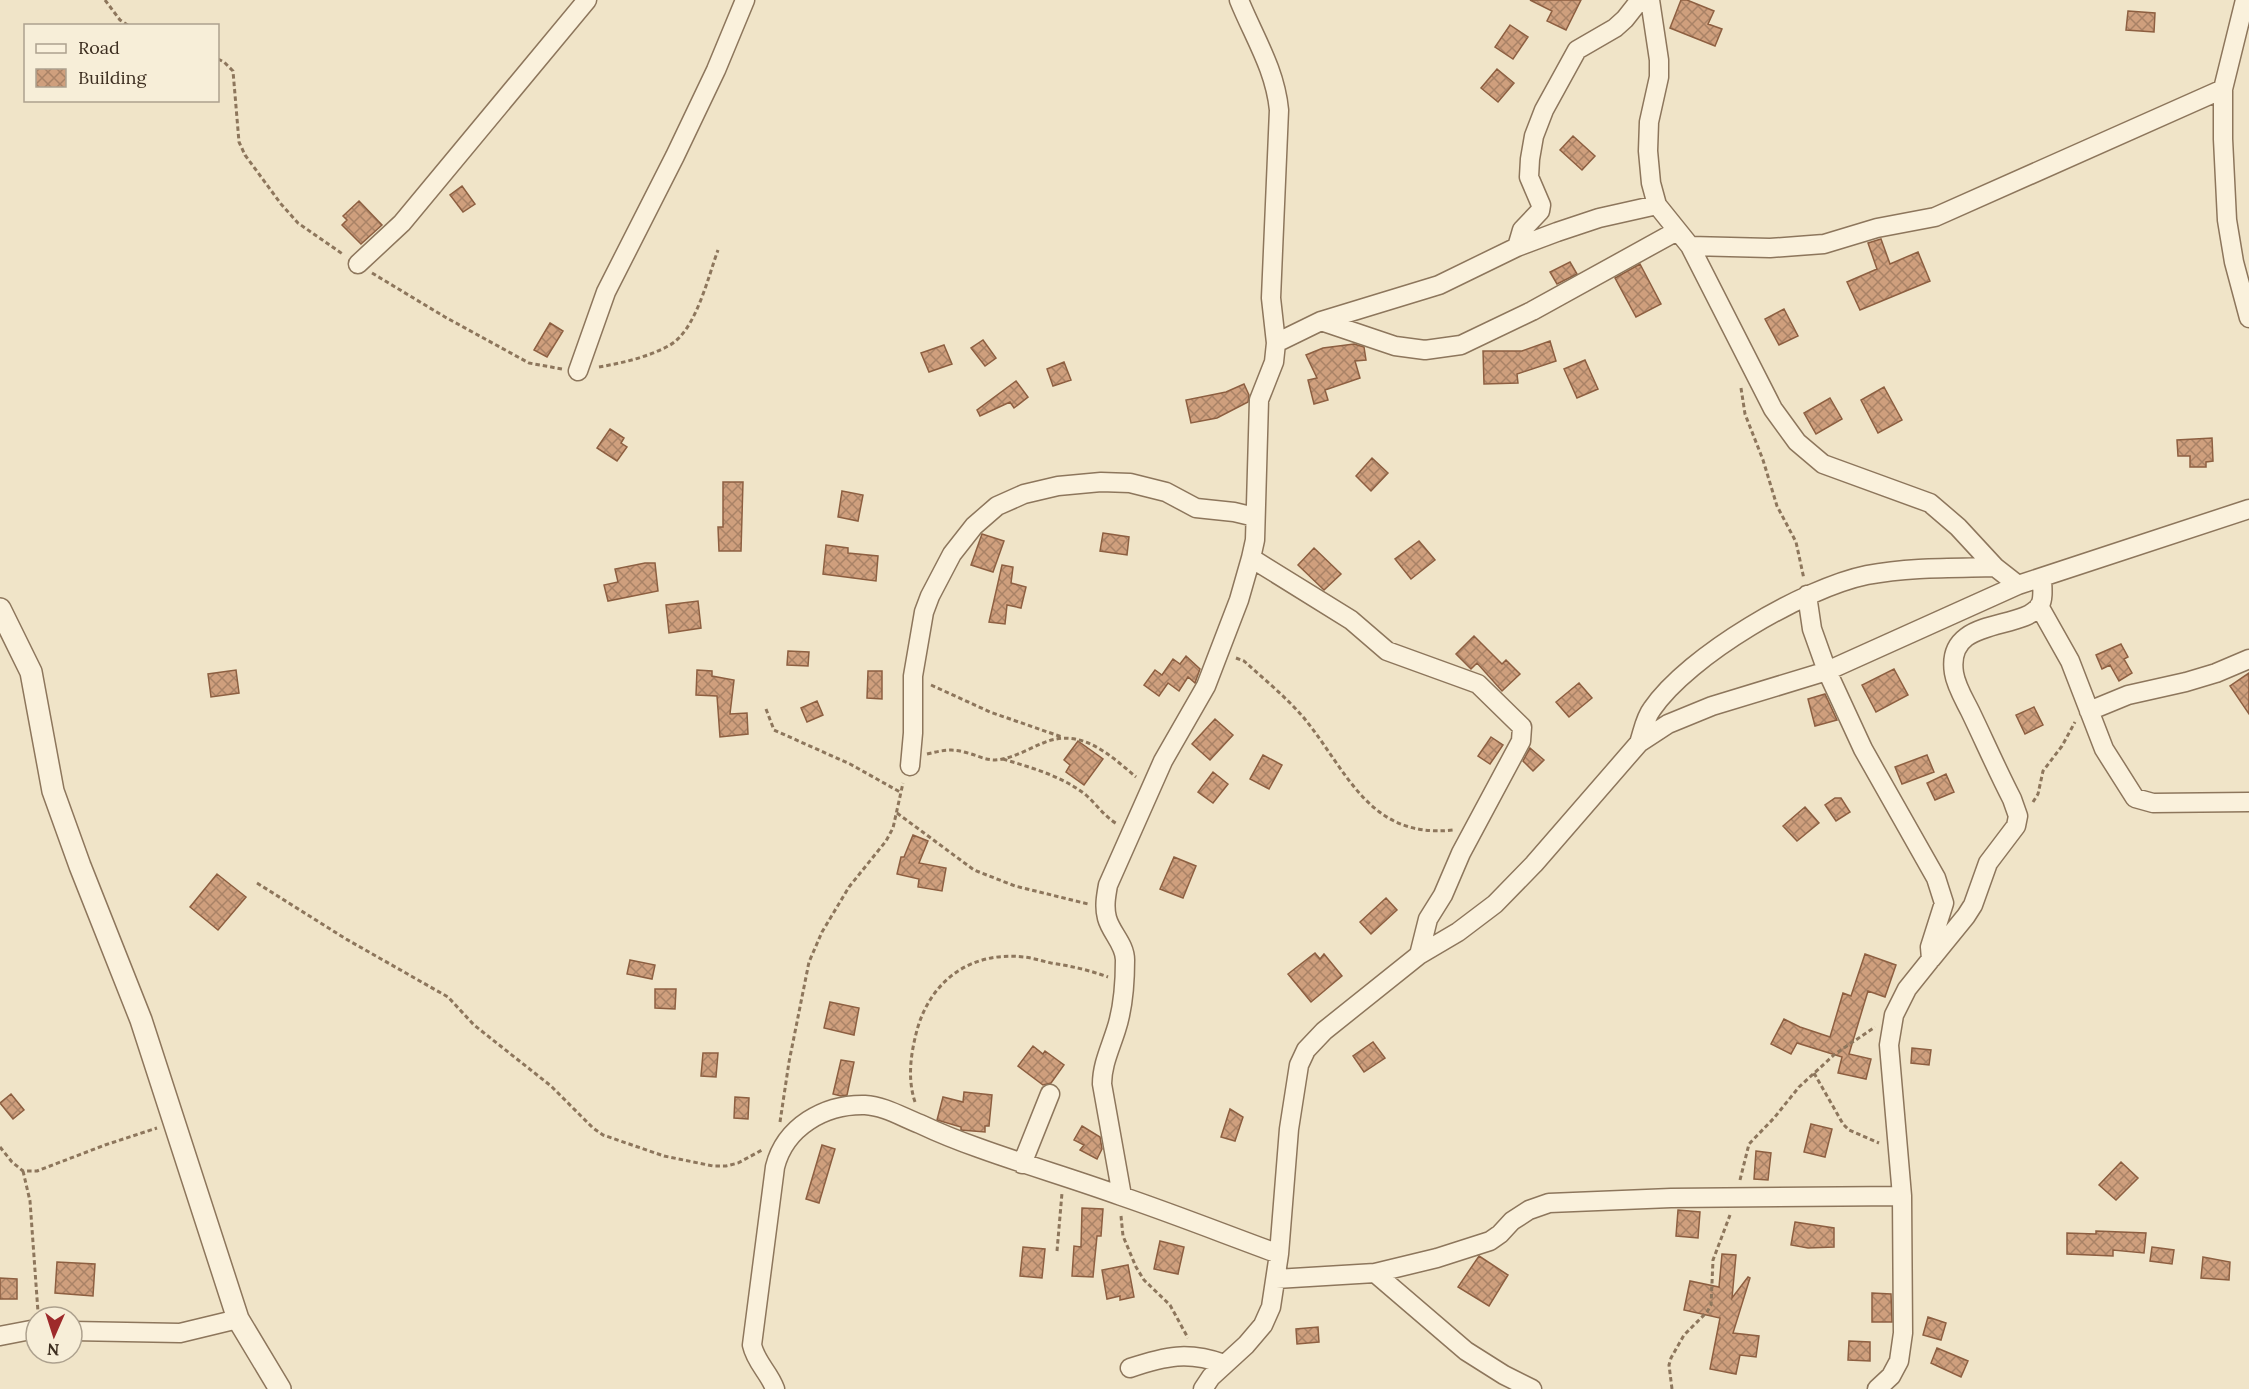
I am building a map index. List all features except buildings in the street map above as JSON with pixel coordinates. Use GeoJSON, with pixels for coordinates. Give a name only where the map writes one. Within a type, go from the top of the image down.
{"type":"FeatureCollection","features":[{"type":"Feature","properties":{"kind":"street"},"geometry":{"type":"LineString","coordinates":[[358,264],[402,223],[588,0]]}},
{"type":"Feature","properties":{"kind":"street"},"geometry":{"type":"LineString","coordinates":[[578,370],[602,299],[686,134],[745,0]]}},
{"type":"Feature","properties":{"kind":"street"},"geometry":{"type":"LineString","coordinates":[[1122,1196],[1102,1084],[1102,1071],[1117,1028],[1125,958],[1122,947],[1107,920],[1105,905],[1108,885],[1163,761],[1206,686],[1220,653],[1251,558],[1256,517],[1259,400],[1274,362],[1276,343],[1270,298],[1279,121],[1278,95],[1267,62],[1239,0]]}},
{"type":"Feature","properties":{"kind":"street"},"geometry":{"type":"LineString","coordinates":[[1517,246],[1522,230],[1539,211],[1541,205],[1529,177],[1533,136],[1544,110],[1577,50],[1615,28],[1640,0]]}},
{"type":"Feature","properties":{"kind":"street"},"geometry":{"type":"LineString","coordinates":[[1650,0],[1659,60],[1659,77],[1649,122],[1648,151],[1651,183],[1657,205],[1690,246],[1754,376],[1773,409],[1797,442],[1823,464],[1930,502],[1958,527],[1995,567],[2018,585]]}},
{"type":"Feature","properties":{"kind":"street"},"geometry":{"type":"LineString","coordinates":[[2245,0],[2241,46],[2223,89],[2225,198],[2243,278],[2249,318]]}},
{"type":"Feature","properties":{"kind":"street"},"geometry":{"type":"LineString","coordinates":[[1690,246],[1770,248],[1824,244],[1877,228],[1935,217],[2223,89]]}},
{"type":"Feature","properties":{"kind":"street"},"geometry":{"type":"LineString","coordinates":[[1276,343],[1321,321],[1439,285],[1517,246],[1589,222],[1657,205]]}},
{"type":"Feature","properties":{"kind":"street"},"geometry":{"type":"LineString","coordinates":[[1321,321],[1395,346],[1425,350],[1461,345],[1532,311],[1677,231]]}},
{"type":"Feature","properties":{"kind":"street"},"geometry":{"type":"LineString","coordinates":[[910,766],[914,676],[924,612],[936,582],[952,554],[974,526],[998,506],[1015,498],[1058,486],[1101,482],[1130,483],[1166,492],[1196,508],[1256,517]]}},
{"type":"Feature","properties":{"kind":"street"},"geometry":{"type":"LineString","coordinates":[[1203,1389],[1211,1377],[1246,1345],[1263,1325],[1271,1307],[1279,1254],[1289,1129],[1299,1065],[1306,1050],[1324,1031],[1419,955],[1473,922],[1509,891],[1640,743],[1668,724],[1712,706],[1827,671],[2018,585],[2249,509]]}},
{"type":"Feature","properties":{"kind":"street"},"geometry":{"type":"LineString","coordinates":[[1251,558],[1351,620],[1387,651],[1478,684],[1520,724],[1521,741],[1477,822],[1443,895],[1428,919],[1419,955]]}},
{"type":"Feature","properties":{"kind":"street"},"geometry":{"type":"LineString","coordinates":[[1640,743],[1651,710],[1683,675],[1724,643],[1807,595],[1865,576],[1893,571],[1995,567]]}},
{"type":"Feature","properties":{"kind":"street"},"geometry":{"type":"LineString","coordinates":[[1877,1389],[1891,1376],[1899,1360],[1903,1333],[1902,1196],[1889,1045],[1894,1015],[1907,989],[1973,905],[1988,863],[2016,826],[2018,816],[2012,798],[1957,683],[1954,661],[1956,651],[1964,640],[1977,630],[2025,615],[2039,606],[2042,597],[2042,577]]}},
{"type":"Feature","properties":{"kind":"street"},"geometry":{"type":"LineString","coordinates":[[1807,595],[1812,628],[1827,671],[1863,749],[1936,878],[1944,909],[1930,947],[1931,959]]}},
{"type":"Feature","properties":{"kind":"street"},"geometry":{"type":"LineString","coordinates":[[2039,606],[2070,661],[2104,749],[2135,798],[2153,803],[2249,802]]}},
{"type":"Feature","properties":{"kind":"street"},"geometry":{"type":"LineString","coordinates":[[0,609],[31,672],[53,791],[141,1020],[238,1319],[280,1389]]}},
{"type":"Feature","properties":{"kind":"street"},"geometry":{"type":"LineString","coordinates":[[2088,707],[2128,694],[2186,682],[2216,673],[2249,659]]}},
{"type":"Feature","properties":{"kind":"street"},"geometry":{"type":"LineString","coordinates":[[1022,1164],[1050,1094]]}},
{"type":"Feature","properties":{"kind":"street"},"geometry":{"type":"LineString","coordinates":[[775,1389],[771,1379],[754,1356],[752,1345],[779,1145],[812,1118],[852,1105],[882,1108],[1022,1164],[1122,1196],[1279,1254]]}},
{"type":"Feature","properties":{"kind":"street"},"geometry":{"type":"LineString","coordinates":[[1276,1279],[1375,1273],[1437,1258],[1490,1241],[1512,1221],[1529,1210],[1549,1203],[1671,1198],[1902,1196]]}},
{"type":"Feature","properties":{"kind":"street"},"geometry":{"type":"LineString","coordinates":[[1375,1273],[1466,1351],[1504,1375],[1532,1389]]}},
{"type":"Feature","properties":{"kind":"street"},"geometry":{"type":"LineString","coordinates":[[84,1331],[180,1333],[238,1319]]}},
{"type":"Feature","properties":{"kind":"street"},"geometry":{"type":"LineString","coordinates":[[0,1336],[24,1331]]}},
{"type":"Feature","properties":{"kind":"street"},"geometry":{"type":"LineString","coordinates":[[1130,1368],[1165,1357],[1196,1356],[1224,1364]]}},
{"type":"Feature","properties":{"kind":"path"},"geometry":{"type":"LineString","coordinates":[[105,0],[120,20],[126,24]]}},
{"type":"Feature","properties":{"kind":"path"},"geometry":{"type":"LineString","coordinates":[[219,60],[234,71],[239,142],[245,155],[298,223],[358,264],[445,317],[529,363],[578,370],[622,363],[671,344],[685,329],[698,305],[718,250]]}},
{"type":"Feature","properties":{"kind":"path"},"geometry":{"type":"LineString","coordinates":[[1740,380],[1745,414],[1763,460],[1777,506],[1791,529],[1802,561],[1807,595]]}},
{"type":"Feature","properties":{"kind":"path"},"geometry":{"type":"LineString","coordinates":[[1220,653],[1244,661],[1304,718],[1347,779],[1369,804],[1392,820],[1437,832],[1455,830],[1477,822]]}},
{"type":"Feature","properties":{"kind":"path"},"geometry":{"type":"LineString","coordinates":[[914,676],[990,712],[1063,737],[1089,743],[1150,788]]}},
{"type":"Feature","properties":{"kind":"path"},"geometry":{"type":"LineString","coordinates":[[2018,816],[2035,799],[2043,771],[2088,707]]}},
{"type":"Feature","properties":{"kind":"path"},"geometry":{"type":"LineString","coordinates":[[766,709],[774,730],[850,764],[900,792]]}},
{"type":"Feature","properties":{"kind":"path"},"geometry":{"type":"LineString","coordinates":[[257,883],[346,939],[448,997],[474,1025],[551,1086],[603,1135],[664,1156],[713,1166],[726,1166],[779,1145],[782,1101],[809,962],[822,932],[859,873],[886,841],[893,828],[900,792],[910,766],[925,754],[943,750],[964,752],[992,760],[1003,759],[1044,742],[1063,737]]}},
{"type":"Feature","properties":{"kind":"path"},"geometry":{"type":"LineString","coordinates":[[1003,759],[1045,772],[1062,780],[1088,797],[1108,818],[1132,833]]}},
{"type":"Feature","properties":{"kind":"path"},"geometry":{"type":"LineString","coordinates":[[897,813],[974,870],[996,880],[1090,904],[1105,905]]}},
{"type":"Feature","properties":{"kind":"path"},"geometry":{"type":"LineString","coordinates":[[922,1125],[910,1079],[914,1041],[928,1001],[936,989],[951,976],[968,965],[985,959],[1022,957],[1075,966],[1124,982]]}},
{"type":"Feature","properties":{"kind":"path"},"geometry":{"type":"LineString","coordinates":[[1672,1389],[1669,1365],[1671,1358],[1684,1335],[1711,1305],[1713,1260],[1736,1198],[1749,1144],[1814,1072],[1835,1054],[1894,1015]]}},
{"type":"Feature","properties":{"kind":"path"},"geometry":{"type":"LineString","coordinates":[[1814,1072],[1843,1124],[1849,1130],[1898,1150]]}},
{"type":"Feature","properties":{"kind":"path"},"geometry":{"type":"LineString","coordinates":[[23,1171],[37,1171],[134,1135],[174,1124]]}},
{"type":"Feature","properties":{"kind":"path"},"geometry":{"type":"LineString","coordinates":[[0,1147],[23,1171],[33,1226],[37,1305]]}},
{"type":"Feature","properties":{"kind":"path"},"geometry":{"type":"LineString","coordinates":[[1057,1251],[1063,1176]]}},
{"type":"Feature","properties":{"kind":"path"},"geometry":{"type":"LineString","coordinates":[[1122,1196],[1123,1236],[1136,1267],[1144,1280],[1170,1305],[1196,1356]]}}]}
